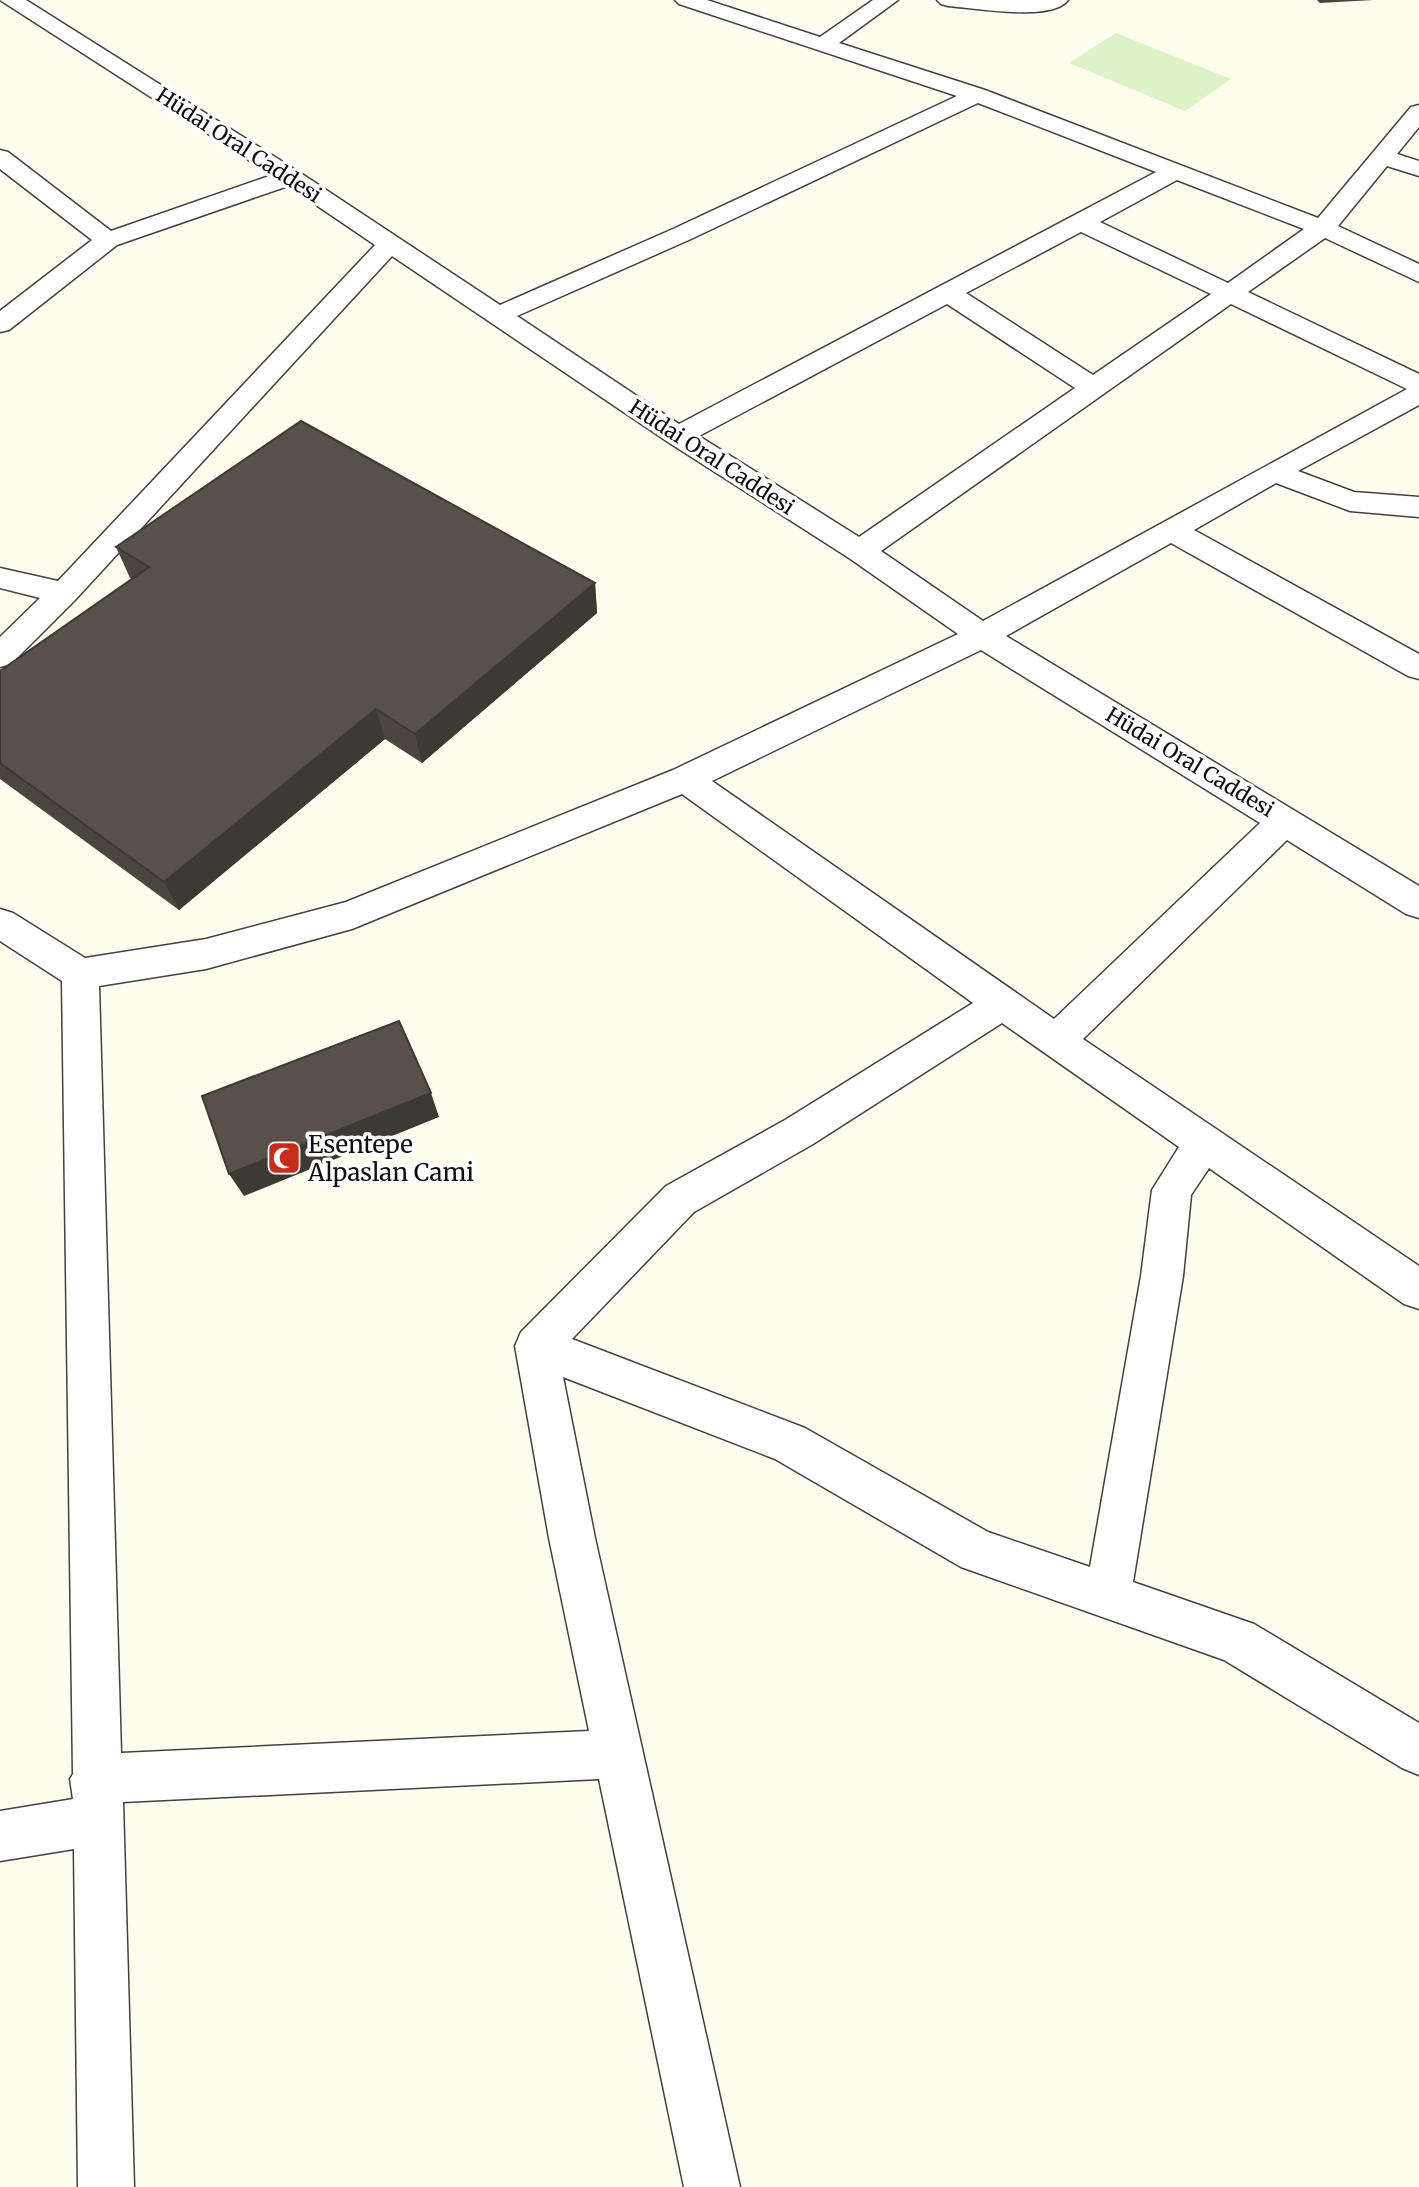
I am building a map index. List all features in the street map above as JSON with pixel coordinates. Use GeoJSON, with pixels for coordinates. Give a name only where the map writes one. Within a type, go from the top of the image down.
{"type":"FeatureCollection","features":[{"type":"Feature","properties":{"kind":"street","name":"Hüdai Oral Caddesi"},"geometry":{"type":"LineString","coordinates":[[11,0],[290,177],[678,436],[860,551],[982,636],[1419,904]]}},
{"type":"Feature","properties":{"kind":"street"},"geometry":{"type":"LineString","coordinates":[[686,0],[977,95],[1323,228],[1419,274]]}},
{"type":"Feature","properties":{"kind":"street"},"geometry":{"type":"LineString","coordinates":[[822,45],[887,0]]}},
{"type":"Feature","properties":{"kind":"street"},"geometry":{"type":"LineString","coordinates":[[948,0],[1042,6],[1057,0]]}},
{"type":"Feature","properties":{"kind":"street"},"geometry":{"type":"LineString","coordinates":[[496,316],[682,234],[977,95]]}},
{"type":"Feature","properties":{"kind":"street"},"geometry":{"type":"LineString","coordinates":[[860,551],[1323,228],[1419,111]]}},
{"type":"Feature","properties":{"kind":"street"},"geometry":{"type":"LineString","coordinates":[[0,157],[108,240]]}},
{"type":"Feature","properties":{"kind":"street"},"geometry":{"type":"LineString","coordinates":[[1381,158],[1419,169]]}},
{"type":"Feature","properties":{"kind":"street"},"geometry":{"type":"LineString","coordinates":[[678,436],[1175,172]]}},
{"type":"Feature","properties":{"kind":"street"},"geometry":{"type":"LineString","coordinates":[[0,324],[6,322],[108,240],[290,177]]}},
{"type":"Feature","properties":{"kind":"street"},"geometry":{"type":"LineString","coordinates":[[1080,222],[1419,384]]}},
{"type":"Feature","properties":{"kind":"street"},"geometry":{"type":"LineString","coordinates":[[0,656],[64,593],[390,244]]}},
{"type":"Feature","properties":{"kind":"street"},"geometry":{"type":"LineString","coordinates":[[948,293],[1094,388]]}},
{"type":"Feature","properties":{"kind":"street"},"geometry":{"type":"LineString","coordinates":[[0,923],[80,974],[206,954],[352,915],[685,779],[982,636],[1419,394]]}},
{"type":"Feature","properties":{"kind":"street"},"geometry":{"type":"LineString","coordinates":[[1274,472],[1350,501],[1419,507]]}},
{"type":"Feature","properties":{"kind":"street"},"geometry":{"type":"LineString","coordinates":[[1171,530],[1413,655]]}},
{"type":"Feature","properties":{"kind":"street"},"geometry":{"type":"LineString","coordinates":[[0,578],[64,593]]}},
{"type":"Feature","properties":{"kind":"street"},"geometry":{"type":"LineString","coordinates":[[685,779],[1056,1041],[1419,1290]]}},
{"type":"Feature","properties":{"kind":"street"},"geometry":{"type":"LineString","coordinates":[[1056,1041],[1286,820]]}},
{"type":"Feature","properties":{"kind":"street"},"geometry":{"type":"LineString","coordinates":[[80,974],[93,1466],[96,1800],[106,2187]]}},
{"type":"Feature","properties":{"kind":"street"},"geometry":{"type":"LineString","coordinates":[[536,1346],[680,1199],[799,1132],[1003,1003]]}},
{"type":"Feature","properties":{"kind":"street"},"geometry":{"type":"LineString","coordinates":[[1108,1596],[1162,1276],[1172,1191],[1205,1142]]}},
{"type":"Feature","properties":{"kind":"street"},"geometry":{"type":"LineString","coordinates":[[536,1346],[789,1443],[976,1550],[1237,1641],[1419,1751]]}},
{"type":"Feature","properties":{"kind":"street"},"geometry":{"type":"LineString","coordinates":[[536,1346],[572,1538],[712,2187]]}},
{"type":"Feature","properties":{"kind":"street"},"geometry":{"type":"LineString","coordinates":[[0,1836],[96,1800],[619,1754]]}},
{"type":"Feature","properties":{"kind":"green space"},"geometry":{"type":"Polygon","coordinates":[[[1116,33],[1231,79],[1185,111],[1069,63],[1116,33]]]}},
{"type":"Feature","properties":{"kind":"building"},"geometry":{"type":"Polygon","coordinates":[[[301,421],[595,583],[415,734],[376,709],[164,882],[0,763],[0,671],[149,567],[116,547],[301,421]]]}},
{"type":"Feature","properties":{"kind":"building","name":"Esentepe Alpaslan Cami"},"geometry":{"type":"Polygon","coordinates":[[[399,1021],[431,1093],[229,1174],[202,1096],[399,1021]]]}},
{"type":"Feature","properties":{"kind":"place","name":"Esentepe Alpaslan Cami"},"geometry":{"type":"Point","coordinates":[284,1158]}}]}
